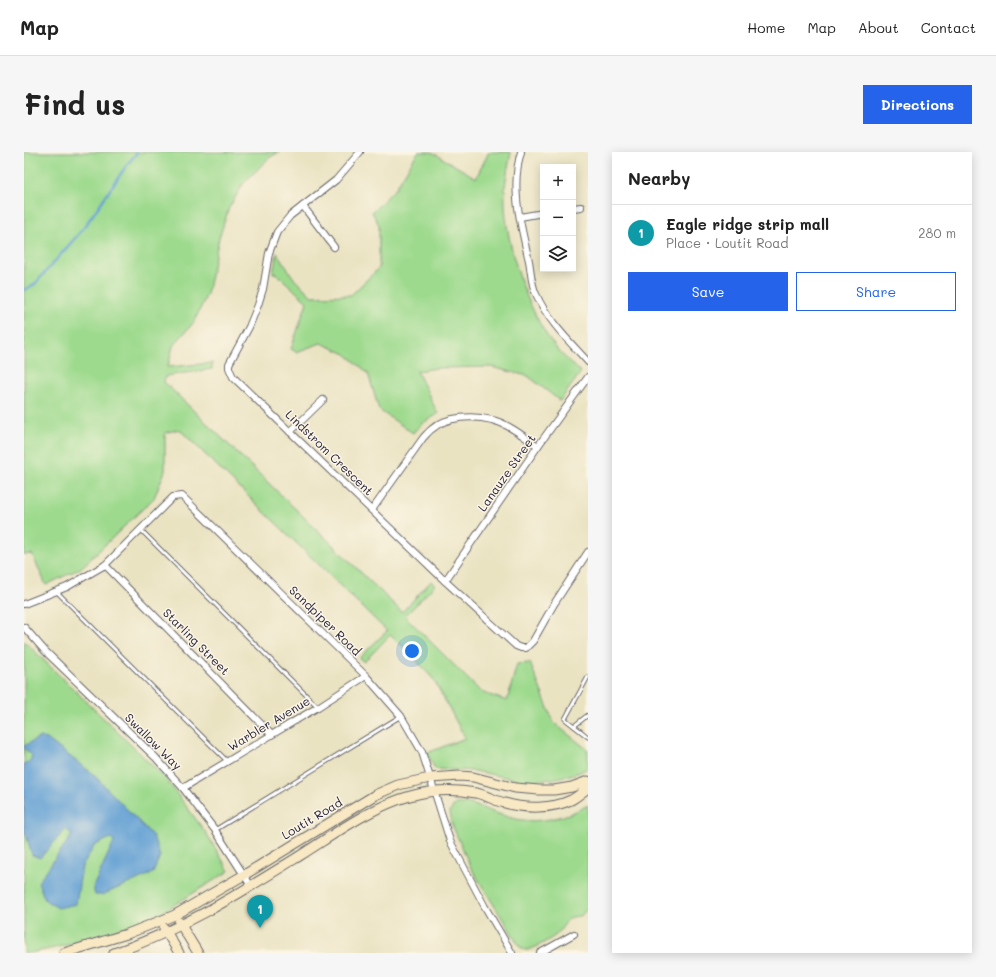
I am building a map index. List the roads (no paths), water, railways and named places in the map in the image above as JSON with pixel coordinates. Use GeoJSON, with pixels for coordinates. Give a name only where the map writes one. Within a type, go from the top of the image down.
{"type":"FeatureCollection","features":[{"type":"Feature","properties":{"kind":"street","name":"Lindstrom Crescent"},"geometry":{"type":"LineString","coordinates":[[360,152],[336,180],[290,216],[277,232],[270,253],[263,289],[258,305],[249,327],[231,358],[229,368],[233,376],[445,582],[516,646],[526,648],[533,641],[554,604],[588,552]]}},
{"type":"Feature","properties":{"kind":"street"},"geometry":{"type":"LineString","coordinates":[[521,152],[517,170],[516,191],[535,293],[553,325],[588,362]]}},
{"type":"Feature","properties":{"kind":"street"},"geometry":{"type":"LineString","coordinates":[[303,206],[334,247]]}},
{"type":"Feature","properties":{"kind":"street"},"geometry":{"type":"LineString","coordinates":[[576,208],[581,207]]}},
{"type":"Feature","properties":{"kind":"street"},"geometry":{"type":"LineString","coordinates":[[520,217],[540,214]]}},
{"type":"Feature","properties":{"kind":"street","name":"Lanauze Street"},"geometry":{"type":"LineString","coordinates":[[445,582],[538,446],[588,378]]}},
{"type":"Feature","properties":{"kind":"street"},"geometry":{"type":"LineString","coordinates":[[290,432],[323,400]]}},
{"type":"Feature","properties":{"kind":"street"},"geometry":{"type":"LineString","coordinates":[[372,510],[423,438],[432,428],[444,422],[457,418],[482,418],[492,420],[517,432],[538,446]]}},
{"type":"Feature","properties":{"kind":"street","name":"Sandpiper Road"},"geometry":{"type":"LineString","coordinates":[[24,604],[57,592],[105,565],[174,497],[182,496],[366,676],[401,716],[418,744],[450,841],[485,907],[512,953]]}},
{"type":"Feature","properties":{"kind":"street","name":"Starling Street"},"geometry":{"type":"LineString","coordinates":[[105,565],[271,734]]}},
{"type":"Feature","properties":{"kind":"street","name":"Swallow Way"},"geometry":{"type":"LineString","coordinates":[[24,627],[45,651],[155,757],[183,788],[215,830],[251,886]]}},
{"type":"Feature","properties":{"kind":"street","name":"Warbler Avenue"},"geometry":{"type":"LineString","coordinates":[[183,788],[318,707],[366,676]]}},
{"type":"Feature","properties":{"kind":"street","name":"Loutit Road"},"geometry":{"type":"LineString","coordinates":[[64,953],[127,934],[175,915],[244,875],[375,795],[398,785],[430,778],[466,776],[515,788],[554,790],[572,787],[588,781]]}},
{"type":"Feature","properties":{"kind":"street","name":"Loutit Road"},"geometry":{"type":"LineString","coordinates":[[114,953],[181,926],[251,886],[363,817],[396,800],[413,795],[434,792],[467,792],[479,794],[517,806],[534,807],[549,806],[570,800],[588,788]]}},
{"type":"Feature","properties":{"kind":"street"},"geometry":{"type":"LineString","coordinates":[[175,915],[198,953]]}},
{"type":"Feature","properties":{"kind":"street"},"geometry":{"type":"LineString","coordinates":[[160,922],[179,953]]}},
{"type":"Feature","properties":{"kind":"street"},"geometry":{"type":"LineString","coordinates":[[540,953],[574,934]]}},
{"type":"Feature","properties":{"kind":"lane"},"geometry":{"type":"LineString","coordinates":[[140,529],[318,707]]}},
{"type":"Feature","properties":{"kind":"lane"},"geometry":{"type":"LineString","coordinates":[[57,592],[228,762]]}},
{"type":"Feature","properties":{"kind":"lane"},"geometry":{"type":"LineString","coordinates":[[588,677],[565,718],[588,737]]}},
{"type":"Feature","properties":{"kind":"lane"},"geometry":{"type":"LineString","coordinates":[[215,830],[401,716]]}},
{"type":"Feature","properties":{"kind":"lane"},"geometry":{"type":"LineString","coordinates":[[574,726],[588,716]]}},
{"type":"Feature","properties":{"kind":"water"},"geometry":{"type":"Polygon","coordinates":[[[40,737],[47,739],[93,774],[153,836],[160,856],[153,873],[102,895],[95,895],[93,887],[114,841],[111,838],[95,845],[82,866],[76,904],[58,908],[45,900],[38,882],[72,835],[66,829],[40,858],[32,855],[24,828],[24,764],[30,761],[32,755],[24,748],[24,746],[40,737]]]}},
{"type":"Feature","properties":{"kind":"waterway"},"geometry":{"type":"LineString","coordinates":[[24,290],[34,285],[83,229],[129,162],[138,152]]}},
{"type":"Feature","properties":{"kind":"place","name":"Eagle ridge strip mall"},"geometry":{"type":"Point","coordinates":[260,928]}}]}
